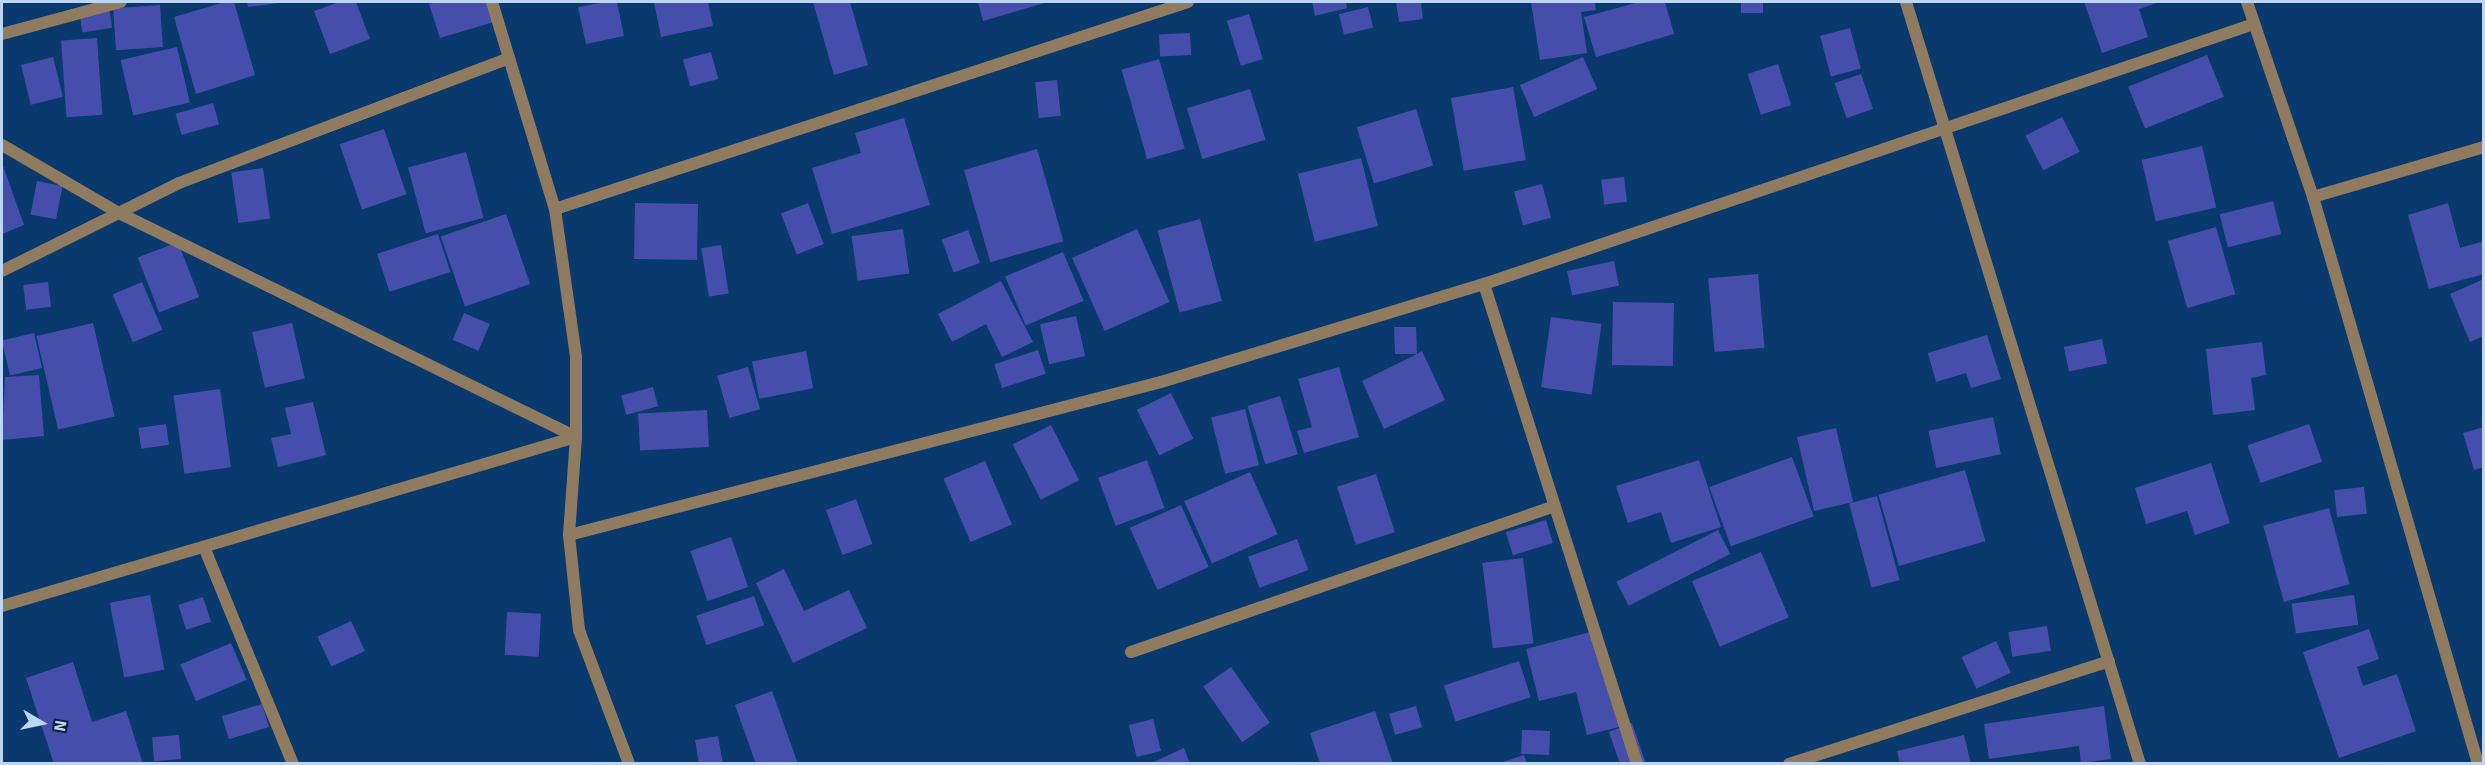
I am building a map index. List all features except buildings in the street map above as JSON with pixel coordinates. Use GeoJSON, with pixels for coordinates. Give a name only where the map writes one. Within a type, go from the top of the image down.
{"type":"FeatureCollection","features":[{"type":"Feature","properties":{"kind":"street"},"geometry":{"type":"LineString","coordinates":[[2,34],[121,2]]}},
{"type":"Feature","properties":{"kind":"street"},"geometry":{"type":"LineString","coordinates":[[492,2],[555,209],[576,357],[576,437],[569,535],[579,630],[629,764]]}},
{"type":"Feature","properties":{"kind":"street"},"geometry":{"type":"LineString","coordinates":[[555,209],[1188,2]]}},
{"type":"Feature","properties":{"kind":"street"},"geometry":{"type":"LineString","coordinates":[[1906,2],[1942,127],[2140,764]]}},
{"type":"Feature","properties":{"kind":"street"},"geometry":{"type":"LineString","coordinates":[[2247,2],[2313,197],[2478,764]]}},
{"type":"Feature","properties":{"kind":"street"},"geometry":{"type":"LineString","coordinates":[[569,535],[1161,382],[1484,284],[1942,127],[2254,24]]}},
{"type":"Feature","properties":{"kind":"street"},"geometry":{"type":"LineString","coordinates":[[2,271],[179,183],[509,58]]}},
{"type":"Feature","properties":{"kind":"street"},"geometry":{"type":"LineString","coordinates":[[2,145],[117,212],[576,437]]}},
{"type":"Feature","properties":{"kind":"street"},"geometry":{"type":"LineString","coordinates":[[2313,197],[2484,147]]}},
{"type":"Feature","properties":{"kind":"street"},"geometry":{"type":"LineString","coordinates":[[1484,284],[1637,764]]}},
{"type":"Feature","properties":{"kind":"street"},"geometry":{"type":"LineString","coordinates":[[2,606],[576,437]]}},
{"type":"Feature","properties":{"kind":"street"},"geometry":{"type":"LineString","coordinates":[[1131,652],[1555,506]]}},
{"type":"Feature","properties":{"kind":"street"},"geometry":{"type":"LineString","coordinates":[[204,547],[293,764]]}},
{"type":"Feature","properties":{"kind":"street"},"geometry":{"type":"LineString","coordinates":[[1789,764],[2109,661]]}}]}
